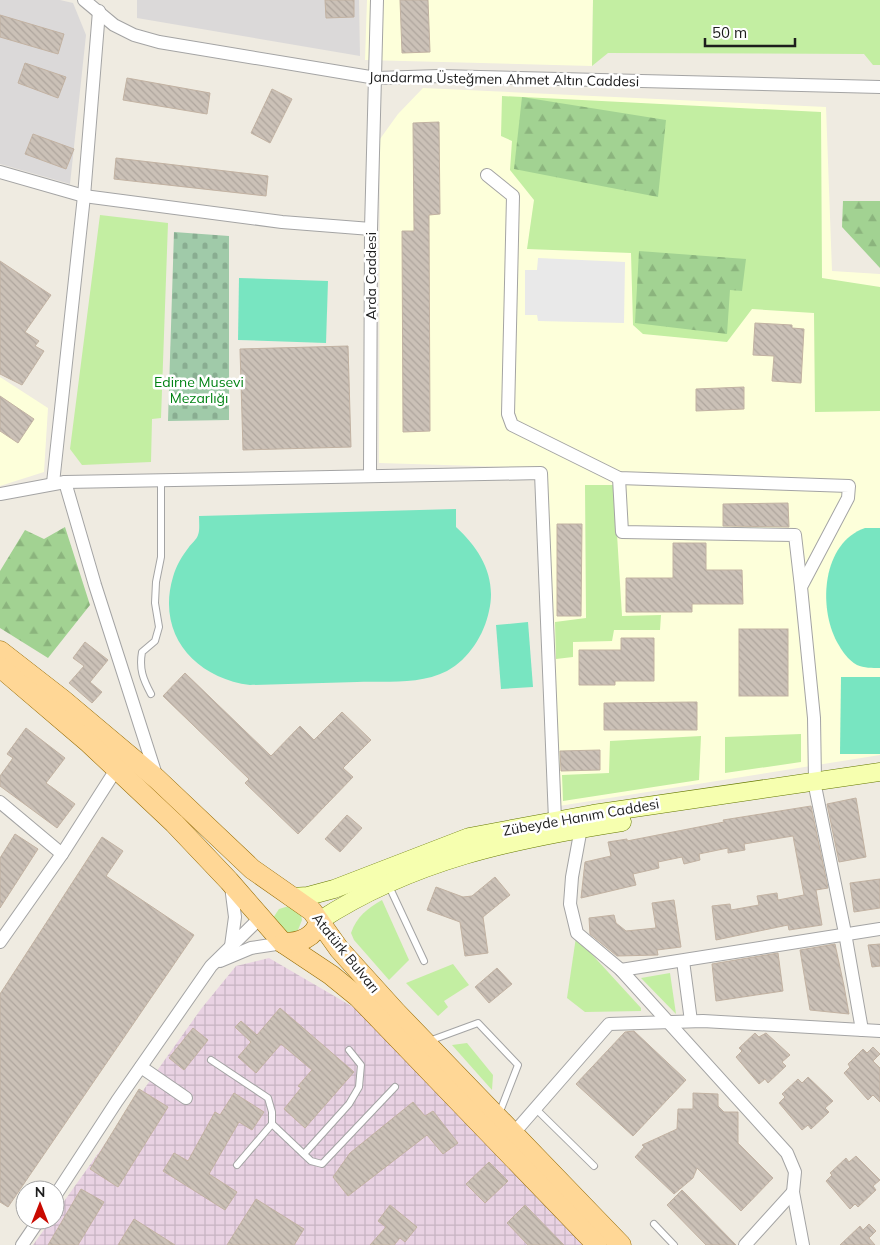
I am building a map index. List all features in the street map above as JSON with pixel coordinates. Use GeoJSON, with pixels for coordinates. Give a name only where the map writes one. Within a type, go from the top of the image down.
{"type":"FeatureCollection","features":[{"type":"Feature","properties":{"kind":"main road","name":"Atatürk Bulvarı"},"geometry":{"type":"LineString","coordinates":[[0,651],[63,700],[157,779],[252,869],[306,906],[339,949],[426,1043],[621,1245]]}},
{"type":"Feature","properties":{"kind":"main road","name":"Atatürk Bulvarı"},"geometry":{"type":"LineString","coordinates":[[0,667],[117,768],[174,823],[230,881],[283,943],[331,975],[358,997],[597,1245]]}},
{"type":"Feature","properties":{"kind":"main road","name":"Zübeyde Hanım Caddesi"},"geometry":{"type":"LineString","coordinates":[[319,921],[353,899],[387,883],[476,850],[581,828],[816,786],[880,772]]}},
{"type":"Feature","properties":{"kind":"main road","name":"Zübeyde Hanım Caddesi"},"geometry":{"type":"LineString","coordinates":[[291,897],[308,896],[334,889],[469,837],[555,820],[816,786],[880,782]]}},
{"type":"Feature","properties":{"kind":"main road"},"geometry":{"type":"LineString","coordinates":[[260,918],[276,898],[291,897]]}},
{"type":"Feature","properties":{"kind":"main road"},"geometry":{"type":"LineString","coordinates":[[283,943],[302,941],[312,933],[319,921]]}},
{"type":"Feature","properties":{"kind":"street","name":"Jandarma Üsteğmen Ahmet Altın Caddesi"},"geometry":{"type":"LineString","coordinates":[[84,0],[114,25],[134,35],[159,42],[376,78],[450,76],[880,87]]}},
{"type":"Feature","properties":{"kind":"street","name":"Arda Caddesi"},"geometry":{"type":"LineString","coordinates":[[370,475],[371,229],[377,0]]}},
{"type":"Feature","properties":{"kind":"street"},"geometry":{"type":"LineString","coordinates":[[99,11],[59,482],[95,585],[157,779]]}},
{"type":"Feature","properties":{"kind":"street"},"geometry":{"type":"LineString","coordinates":[[0,172],[84,196],[282,222],[371,229]]}},
{"type":"Feature","properties":{"kind":"street"},"geometry":{"type":"LineString","coordinates":[[487,175],[513,196],[508,414],[512,425],[619,478],[849,486],[848,498],[801,587]]}},
{"type":"Feature","properties":{"kind":"street"},"geometry":{"type":"LineString","coordinates":[[0,494],[59,482],[370,475],[541,474],[555,820]]}},
{"type":"Feature","properties":{"kind":"street"},"geometry":{"type":"LineString","coordinates":[[619,478],[622,532],[795,535],[814,718],[816,786],[846,933],[862,1030]]}},
{"type":"Feature","properties":{"kind":"street"},"geometry":{"type":"LineString","coordinates":[[0,942],[62,854],[117,768]]}},
{"type":"Feature","properties":{"kind":"street"},"geometry":{"type":"LineString","coordinates":[[0,802],[62,854]]}},
{"type":"Feature","properties":{"kind":"street"},"geometry":{"type":"LineString","coordinates":[[581,828],[572,877],[570,904],[577,933],[621,970],[787,1153],[796,1172],[793,1192],[803,1245]]}},
{"type":"Feature","properties":{"kind":"street"},"geometry":{"type":"LineString","coordinates":[[230,881],[235,917],[231,946]]}},
{"type":"Feature","properties":{"kind":"street"},"geometry":{"type":"LineString","coordinates":[[65,1181],[211,966],[260,918]]}},
{"type":"Feature","properties":{"kind":"street"},"geometry":{"type":"LineString","coordinates":[[621,970],[880,929]]}},
{"type":"Feature","properties":{"kind":"street"},"geometry":{"type":"LineString","coordinates":[[211,966],[252,948],[283,943]]}},
{"type":"Feature","properties":{"kind":"street"},"geometry":{"type":"LineString","coordinates":[[683,961],[691,1021]]}},
{"type":"Feature","properties":{"kind":"street"},"geometry":{"type":"LineString","coordinates":[[514,1134],[609,1024],[668,1021],[771,1023],[880,1031]]}},
{"type":"Feature","properties":{"kind":"street"},"geometry":{"type":"LineString","coordinates":[[141,1067],[186,1098]]}},
{"type":"Feature","properties":{"kind":"street"},"geometry":{"type":"LineString","coordinates":[[745,1245],[793,1192]]}},
{"type":"Feature","properties":{"kind":"street"},"geometry":{"type":"LineString","coordinates":[[22,1245],[32,1230]]}},
{"type":"Feature","properties":{"kind":"lane"},"geometry":{"type":"LineString","coordinates":[[151,694],[142,678],[139,666],[142,652],[155,641],[159,627],[155,603],[156,582],[161,557],[161,479]]}},
{"type":"Feature","properties":{"kind":"lane"},"geometry":{"type":"LineString","coordinates":[[387,883],[424,961]]}},
{"type":"Feature","properties":{"kind":"lane"},"geometry":{"type":"LineString","coordinates":[[426,1043],[478,1023],[518,1065],[498,1117]]}},
{"type":"Feature","properties":{"kind":"lane"},"geometry":{"type":"LineString","coordinates":[[304,1154],[349,1104],[359,1087],[361,1065],[350,1050]]}},
{"type":"Feature","properties":{"kind":"lane"},"geometry":{"type":"LineString","coordinates":[[211,1060],[268,1098],[272,1112],[272,1124],[237,1166]]}},
{"type":"Feature","properties":{"kind":"lane"},"geometry":{"type":"LineString","coordinates":[[272,1124],[311,1162],[322,1164],[395,1087]]}},
{"type":"Feature","properties":{"kind":"lane"},"geometry":{"type":"LineString","coordinates":[[536,1109],[594,1166]]}},
{"type":"Feature","properties":{"kind":"lane"},"geometry":{"type":"LineString","coordinates":[[654,1224],[674,1245]]}},
{"type":"Feature","properties":{"kind":"shaded area"},"geometry":{"type":"Polygon","coordinates":[[[0,0],[60,0],[73,3],[86,35],[70,184],[0,164],[0,0]]]}},
{"type":"Feature","properties":{"kind":"shaded area"},"geometry":{"type":"Polygon","coordinates":[[[137,0],[359,0],[360,56],[137,18],[137,0]]]}},
{"type":"Feature","properties":{"kind":"shaded area"},"geometry":{"type":"Polygon","coordinates":[[[367,0],[593,0],[592,66],[365,60],[367,0]]]}},
{"type":"Feature","properties":{"kind":"shaded area"},"geometry":{"type":"Polygon","coordinates":[[[423,88],[826,107],[832,271],[880,274],[880,755],[559,806],[546,468],[379,463],[380,139],[398,114],[423,88]]]}},
{"type":"Feature","properties":{"kind":"shaded area"},"geometry":{"type":"Polygon","coordinates":[[[538,258],[625,262],[624,323],[538,321],[537,315],[525,315],[525,270],[537,270],[538,258]]]}},
{"type":"Feature","properties":{"kind":"shaded area"},"geometry":{"type":"Polygon","coordinates":[[[0,377],[48,408],[44,472],[0,486],[0,377]]]}},
{"type":"Feature","properties":{"kind":"shaded area"},"geometry":{"type":"Polygon","coordinates":[[[269,958],[360,1011],[585,1245],[33,1245],[44,1230],[65,1230],[65,1200],[201,1009],[236,966],[269,958]]]}},
{"type":"Feature","properties":{"kind":"green space"},"geometry":{"type":"Polygon","coordinates":[[[593,0],[880,0],[880,65],[873,65],[864,54],[608,53],[592,66],[593,0]]]}},
{"type":"Feature","properties":{"kind":"green space"},"geometry":{"type":"Polygon","coordinates":[[[502,96],[821,112],[822,278],[880,287],[880,411],[815,412],[814,313],[752,309],[727,342],[643,334],[633,325],[631,253],[527,249],[534,200],[510,170],[512,141],[501,136],[502,96]]]}},
{"type":"Feature","properties":{"kind":"green space"},"geometry":{"type":"Polygon","coordinates":[[[522,97],[666,120],[658,197],[514,169],[522,97]]]}},
{"type":"Feature","properties":{"kind":"green space"},"geometry":{"type":"Polygon","coordinates":[[[843,201],[880,201],[880,268],[842,227],[843,201]]]}},
{"type":"Feature","properties":{"kind":"green space"},"geometry":{"type":"Polygon","coordinates":[[[100,215],[168,223],[161,418],[152,419],[151,462],[82,465],[70,449],[100,215]]]}},
{"type":"Feature","properties":{"kind":"green space","name":"Edirne Musevi Mezarlığı"},"geometry":{"type":"Polygon","coordinates":[[[174,232],[229,236],[229,420],[168,421],[174,232]]]}},
{"type":"Feature","properties":{"kind":"green space"},"geometry":{"type":"Polygon","coordinates":[[[639,251],[746,259],[742,291],[730,290],[727,334],[635,323],[639,251]]]}},
{"type":"Feature","properties":{"kind":"green space"},"geometry":{"type":"Polygon","coordinates":[[[239,278],[328,281],[326,343],[238,340],[239,278]]]}},
{"type":"Feature","properties":{"kind":"green space"},"geometry":{"type":"Polygon","coordinates":[[[585,485],[614,485],[622,616],[661,615],[660,630],[614,630],[612,641],[573,642],[573,657],[556,659],[555,622],[586,618],[585,485]]]}},
{"type":"Feature","properties":{"kind":"green space"},"geometry":{"type":"Polygon","coordinates":[[[456,509],[456,527],[479,554],[484,564],[491,587],[491,599],[487,620],[474,646],[462,660],[447,671],[425,678],[402,681],[250,685],[230,681],[212,673],[197,663],[185,650],[175,634],[170,617],[169,598],[173,577],[186,550],[199,533],[199,516],[456,509]]]}},
{"type":"Feature","properties":{"kind":"green space"},"geometry":{"type":"Polygon","coordinates":[[[65,527],[90,605],[48,658],[0,628],[0,571],[25,530],[44,539],[65,527]]]}},
{"type":"Feature","properties":{"kind":"green space"},"geometry":{"type":"Polygon","coordinates":[[[865,528],[880,528],[880,668],[860,666],[848,658],[837,642],[827,612],[826,595],[832,561],[840,547],[851,536],[865,528]]]}},
{"type":"Feature","properties":{"kind":"green space"},"geometry":{"type":"Polygon","coordinates":[[[528,622],[533,687],[501,689],[496,625],[528,622]]]}},
{"type":"Feature","properties":{"kind":"green space"},"geometry":{"type":"Polygon","coordinates":[[[841,677],[880,677],[880,754],[840,754],[841,677]]]}},
{"type":"Feature","properties":{"kind":"green space"},"geometry":{"type":"Polygon","coordinates":[[[801,734],[801,762],[725,773],[725,737],[801,734]]]}},
{"type":"Feature","properties":{"kind":"green space"},"geometry":{"type":"Polygon","coordinates":[[[701,736],[699,780],[563,801],[562,775],[609,773],[610,741],[701,736]]]}},
{"type":"Feature","properties":{"kind":"green space"},"geometry":{"type":"Polygon","coordinates":[[[382,900],[409,960],[389,980],[354,940],[351,933],[356,922],[363,914],[382,900]]]}},
{"type":"Feature","properties":{"kind":"green space"},"geometry":{"type":"Polygon","coordinates":[[[289,906],[301,915],[302,920],[298,930],[289,935],[273,918],[279,909],[289,906]]]}},
{"type":"Feature","properties":{"kind":"green space"},"geometry":{"type":"Polygon","coordinates":[[[576,937],[641,1008],[641,1011],[585,1012],[567,998],[576,937]]]}},
{"type":"Feature","properties":{"kind":"green space"},"geometry":{"type":"Polygon","coordinates":[[[453,964],[469,985],[444,1001],[448,1007],[438,1016],[406,983],[453,964]]]}},
{"type":"Feature","properties":{"kind":"green space"},"geometry":{"type":"Polygon","coordinates":[[[670,973],[676,1014],[641,978],[670,973]]]}},
{"type":"Feature","properties":{"kind":"green space"},"geometry":{"type":"Polygon","coordinates":[[[467,1043],[493,1075],[492,1090],[452,1045],[467,1043]]]}},
{"type":"Feature","properties":{"kind":"building"},"geometry":{"type":"Polygon","coordinates":[[[325,0],[354,0],[354,17],[326,18],[325,0]]]}},
{"type":"Feature","properties":{"kind":"building"},"geometry":{"type":"Polygon","coordinates":[[[400,0],[428,0],[430,52],[402,53],[400,0]]]}},
{"type":"Feature","properties":{"kind":"building"},"geometry":{"type":"Polygon","coordinates":[[[0,15],[64,34],[58,54],[0,37],[0,15]]]}},
{"type":"Feature","properties":{"kind":"building"},"geometry":{"type":"Polygon","coordinates":[[[25,63],[66,77],[58,98],[18,83],[25,63]]]}},
{"type":"Feature","properties":{"kind":"building"},"geometry":{"type":"Polygon","coordinates":[[[127,78],[210,93],[207,114],[123,100],[127,78]]]}},
{"type":"Feature","properties":{"kind":"building"},"geometry":{"type":"Polygon","coordinates":[[[272,89],[292,99],[270,143],[251,133],[272,89]]]}},
{"type":"Feature","properties":{"kind":"building"},"geometry":{"type":"Polygon","coordinates":[[[439,122],[440,214],[429,215],[430,431],[403,432],[402,231],[414,231],[413,123],[439,122]]]}},
{"type":"Feature","properties":{"kind":"building"},"geometry":{"type":"Polygon","coordinates":[[[33,134],[74,149],[66,169],[25,154],[33,134]]]}},
{"type":"Feature","properties":{"kind":"building"},"geometry":{"type":"Polygon","coordinates":[[[116,158],[268,176],[266,196],[114,179],[116,158]]]}},
{"type":"Feature","properties":{"kind":"building"},"geometry":{"type":"Polygon","coordinates":[[[0,261],[51,295],[25,332],[39,341],[35,346],[44,351],[22,385],[0,374],[0,261]]]}},
{"type":"Feature","properties":{"kind":"building"},"geometry":{"type":"Polygon","coordinates":[[[755,323],[792,325],[792,328],[804,329],[801,383],[772,381],[774,356],[753,355],[755,323]]]}},
{"type":"Feature","properties":{"kind":"building"},"geometry":{"type":"Polygon","coordinates":[[[348,346],[351,447],[243,450],[240,349],[348,346]]]}},
{"type":"Feature","properties":{"kind":"building"},"geometry":{"type":"Polygon","coordinates":[[[744,387],[744,409],[696,411],[696,389],[744,387]]]}},
{"type":"Feature","properties":{"kind":"building"},"geometry":{"type":"Polygon","coordinates":[[[0,396],[34,419],[18,443],[0,431],[0,396]]]}},
{"type":"Feature","properties":{"kind":"building"},"geometry":{"type":"Polygon","coordinates":[[[788,503],[789,527],[723,526],[723,504],[788,503]]]}},
{"type":"Feature","properties":{"kind":"building"},"geometry":{"type":"Polygon","coordinates":[[[557,524],[582,524],[581,616],[557,616],[557,524]]]}},
{"type":"Feature","properties":{"kind":"building"},"geometry":{"type":"Polygon","coordinates":[[[673,543],[706,543],[706,570],[742,570],[743,604],[692,604],[692,612],[626,612],[626,578],[673,578],[673,543]]]}},
{"type":"Feature","properties":{"kind":"building"},"geometry":{"type":"Polygon","coordinates":[[[739,629],[788,629],[788,696],[739,696],[739,629]]]}},
{"type":"Feature","properties":{"kind":"building"},"geometry":{"type":"Polygon","coordinates":[[[621,638],[654,638],[654,681],[615,681],[615,685],[579,685],[579,650],[621,650],[621,638]]]}},
{"type":"Feature","properties":{"kind":"building"},"geometry":{"type":"Polygon","coordinates":[[[85,642],[108,660],[90,682],[102,692],[92,703],[69,683],[84,666],[73,658],[85,642]]]}},
{"type":"Feature","properties":{"kind":"building"},"geometry":{"type":"Polygon","coordinates":[[[185,673],[271,756],[300,726],[314,740],[342,712],[371,740],[343,768],[353,777],[298,834],[245,783],[249,779],[163,696],[185,673]]]}},
{"type":"Feature","properties":{"kind":"building"},"geometry":{"type":"Polygon","coordinates":[[[697,702],[697,730],[604,730],[604,703],[697,702]]]}},
{"type":"Feature","properties":{"kind":"building"},"geometry":{"type":"Polygon","coordinates":[[[26,728],[65,758],[46,783],[75,804],[57,828],[0,786],[0,776],[13,758],[7,754],[26,728]]]}},
{"type":"Feature","properties":{"kind":"building"},"geometry":{"type":"Polygon","coordinates":[[[600,750],[600,770],[561,771],[560,751],[600,750]]]}},
{"type":"Feature","properties":{"kind":"building"},"geometry":{"type":"Polygon","coordinates":[[[856,798],[866,857],[839,862],[827,804],[856,798]]]}},
{"type":"Feature","properties":{"kind":"building"},"geometry":{"type":"Polygon","coordinates":[[[811,806],[828,888],[816,890],[822,925],[789,930],[788,925],[716,940],[712,906],[730,904],[731,910],[759,905],[757,896],[777,893],[778,900],[804,895],[793,836],[744,844],[745,850],[728,853],[728,848],[699,854],[700,860],[684,864],[682,857],[658,862],[659,868],[633,874],[636,885],[581,898],[585,862],[611,856],[608,842],[627,839],[627,841],[724,822],[723,820],[811,806]]]}},
{"type":"Feature","properties":{"kind":"building"},"geometry":{"type":"Polygon","coordinates":[[[347,815],[362,828],[340,852],[325,839],[347,815]]]}},
{"type":"Feature","properties":{"kind":"building"},"geometry":{"type":"Polygon","coordinates":[[[15,834],[38,849],[0,908],[0,858],[15,834]]]}},
{"type":"Feature","properties":{"kind":"building"},"geometry":{"type":"Polygon","coordinates":[[[102,837],[123,851],[106,876],[194,935],[26,1180],[15,1180],[15,1197],[8,1207],[0,1202],[0,994],[102,837]]]}},
{"type":"Feature","properties":{"kind":"building"},"geometry":{"type":"Polygon","coordinates":[[[495,877],[510,895],[483,917],[488,953],[465,956],[460,922],[427,910],[436,887],[463,897],[472,896],[495,877]]]}},
{"type":"Feature","properties":{"kind":"building"},"geometry":{"type":"Polygon","coordinates":[[[880,879],[880,908],[854,912],[850,883],[880,879]]]}},
{"type":"Feature","properties":{"kind":"building"},"geometry":{"type":"Polygon","coordinates":[[[674,900],[681,947],[657,950],[658,955],[617,956],[590,934],[589,918],[614,915],[616,923],[626,931],[656,928],[652,903],[674,900]]]}},
{"type":"Feature","properties":{"kind":"building"},"geometry":{"type":"Polygon","coordinates":[[[835,944],[849,1014],[810,1010],[800,950],[835,944]]]}},
{"type":"Feature","properties":{"kind":"building"},"geometry":{"type":"Polygon","coordinates":[[[880,944],[880,966],[872,967],[868,945],[880,944]]]}},
{"type":"Feature","properties":{"kind":"building"},"geometry":{"type":"Polygon","coordinates":[[[778,953],[783,991],[716,1001],[712,964],[778,953]]]}},
{"type":"Feature","properties":{"kind":"building"},"geometry":{"type":"Polygon","coordinates":[[[497,968],[512,984],[489,1003],[475,987],[497,968]]]}},
{"type":"Feature","properties":{"kind":"building"},"geometry":{"type":"Polygon","coordinates":[[[280,1008],[354,1072],[305,1128],[284,1109],[301,1088],[298,1086],[312,1070],[281,1044],[256,1073],[238,1057],[251,1042],[235,1027],[241,1021],[257,1035],[280,1008]]]}},
{"type":"Feature","properties":{"kind":"building"},"geometry":{"type":"Polygon","coordinates":[[[193,1028],[208,1040],[184,1070],[169,1058],[193,1028]]]}},
{"type":"Feature","properties":{"kind":"building"},"geometry":{"type":"Polygon","coordinates":[[[634,1031],[686,1080],[633,1136],[576,1084],[625,1032],[634,1031]]]}},
{"type":"Feature","properties":{"kind":"building"},"geometry":{"type":"Polygon","coordinates":[[[755,1033],[759,1037],[766,1033],[790,1055],[782,1062],[786,1066],[768,1083],[765,1079],[759,1084],[736,1057],[742,1051],[739,1048],[755,1033]]]}},
{"type":"Feature","properties":{"kind":"building"},"geometry":{"type":"Polygon","coordinates":[[[873,1047],[880,1054],[873,1061],[880,1068],[880,1102],[873,1095],[868,1100],[844,1073],[850,1067],[848,1064],[863,1049],[867,1053],[873,1047]]]}},
{"type":"Feature","properties":{"kind":"building"},"geometry":{"type":"Polygon","coordinates":[[[808,1077],[833,1101],[825,1108],[829,1112],[811,1129],[808,1125],[802,1130],[779,1103],[785,1097],[782,1094],[798,1079],[802,1083],[808,1077]]]}},
{"type":"Feature","properties":{"kind":"building"},"geometry":{"type":"Polygon","coordinates":[[[139,1089],[168,1107],[118,1187],[90,1169],[139,1089]]]}},
{"type":"Feature","properties":{"kind":"building"},"geometry":{"type":"Polygon","coordinates":[[[234,1093],[264,1112],[252,1130],[239,1122],[209,1174],[237,1192],[225,1210],[163,1171],[174,1153],[188,1161],[215,1112],[220,1115],[234,1093]]]}},
{"type":"Feature","properties":{"kind":"building"},"geometry":{"type":"Polygon","coordinates":[[[693,1093],[718,1094],[718,1106],[724,1112],[738,1112],[738,1143],[773,1178],[741,1211],[697,1168],[693,1178],[674,1194],[635,1157],[644,1147],[642,1145],[677,1129],[678,1109],[693,1109],[693,1093]]]}},
{"type":"Feature","properties":{"kind":"building"},"geometry":{"type":"Polygon","coordinates":[[[413,1102],[425,1116],[433,1111],[458,1143],[443,1154],[427,1135],[348,1196],[333,1177],[350,1153],[413,1102]]]}},
{"type":"Feature","properties":{"kind":"building"},"geometry":{"type":"Polygon","coordinates":[[[856,1156],[880,1180],[873,1186],[876,1190],[858,1207],[855,1204],[850,1209],[826,1181],[832,1175],[830,1173],[846,1158],[849,1162],[856,1156]]]}},
{"type":"Feature","properties":{"kind":"building"},"geometry":{"type":"Polygon","coordinates":[[[489,1162],[508,1181],[485,1203],[466,1184],[489,1162]]]}},
{"type":"Feature","properties":{"kind":"building"},"geometry":{"type":"Polygon","coordinates":[[[81,1189],[104,1202],[78,1245],[48,1245],[57,1230],[65,1230],[65,1216],[81,1189]]]}},
{"type":"Feature","properties":{"kind":"building"},"geometry":{"type":"Polygon","coordinates":[[[682,1190],[736,1245],[706,1245],[667,1205],[682,1190]]]}},
{"type":"Feature","properties":{"kind":"building"},"geometry":{"type":"Polygon","coordinates":[[[256,1199],[304,1229],[294,1245],[227,1245],[256,1199]]]}},
{"type":"Feature","properties":{"kind":"building"},"geometry":{"type":"Polygon","coordinates":[[[390,1205],[417,1227],[405,1242],[400,1238],[394,1245],[370,1245],[386,1227],[378,1221],[390,1205]]]}},
{"type":"Feature","properties":{"kind":"building"},"geometry":{"type":"Polygon","coordinates":[[[525,1205],[564,1245],[528,1245],[507,1223],[525,1205]]]}},
{"type":"Feature","properties":{"kind":"building"},"geometry":{"type":"Polygon","coordinates":[[[134,1219],[175,1245],[118,1245],[134,1219]]]}},
{"type":"Feature","properties":{"kind":"building"},"geometry":{"type":"Polygon","coordinates":[[[869,1224],[876,1231],[869,1238],[875,1245],[840,1245],[860,1226],[863,1230],[869,1224]]]}}]}
